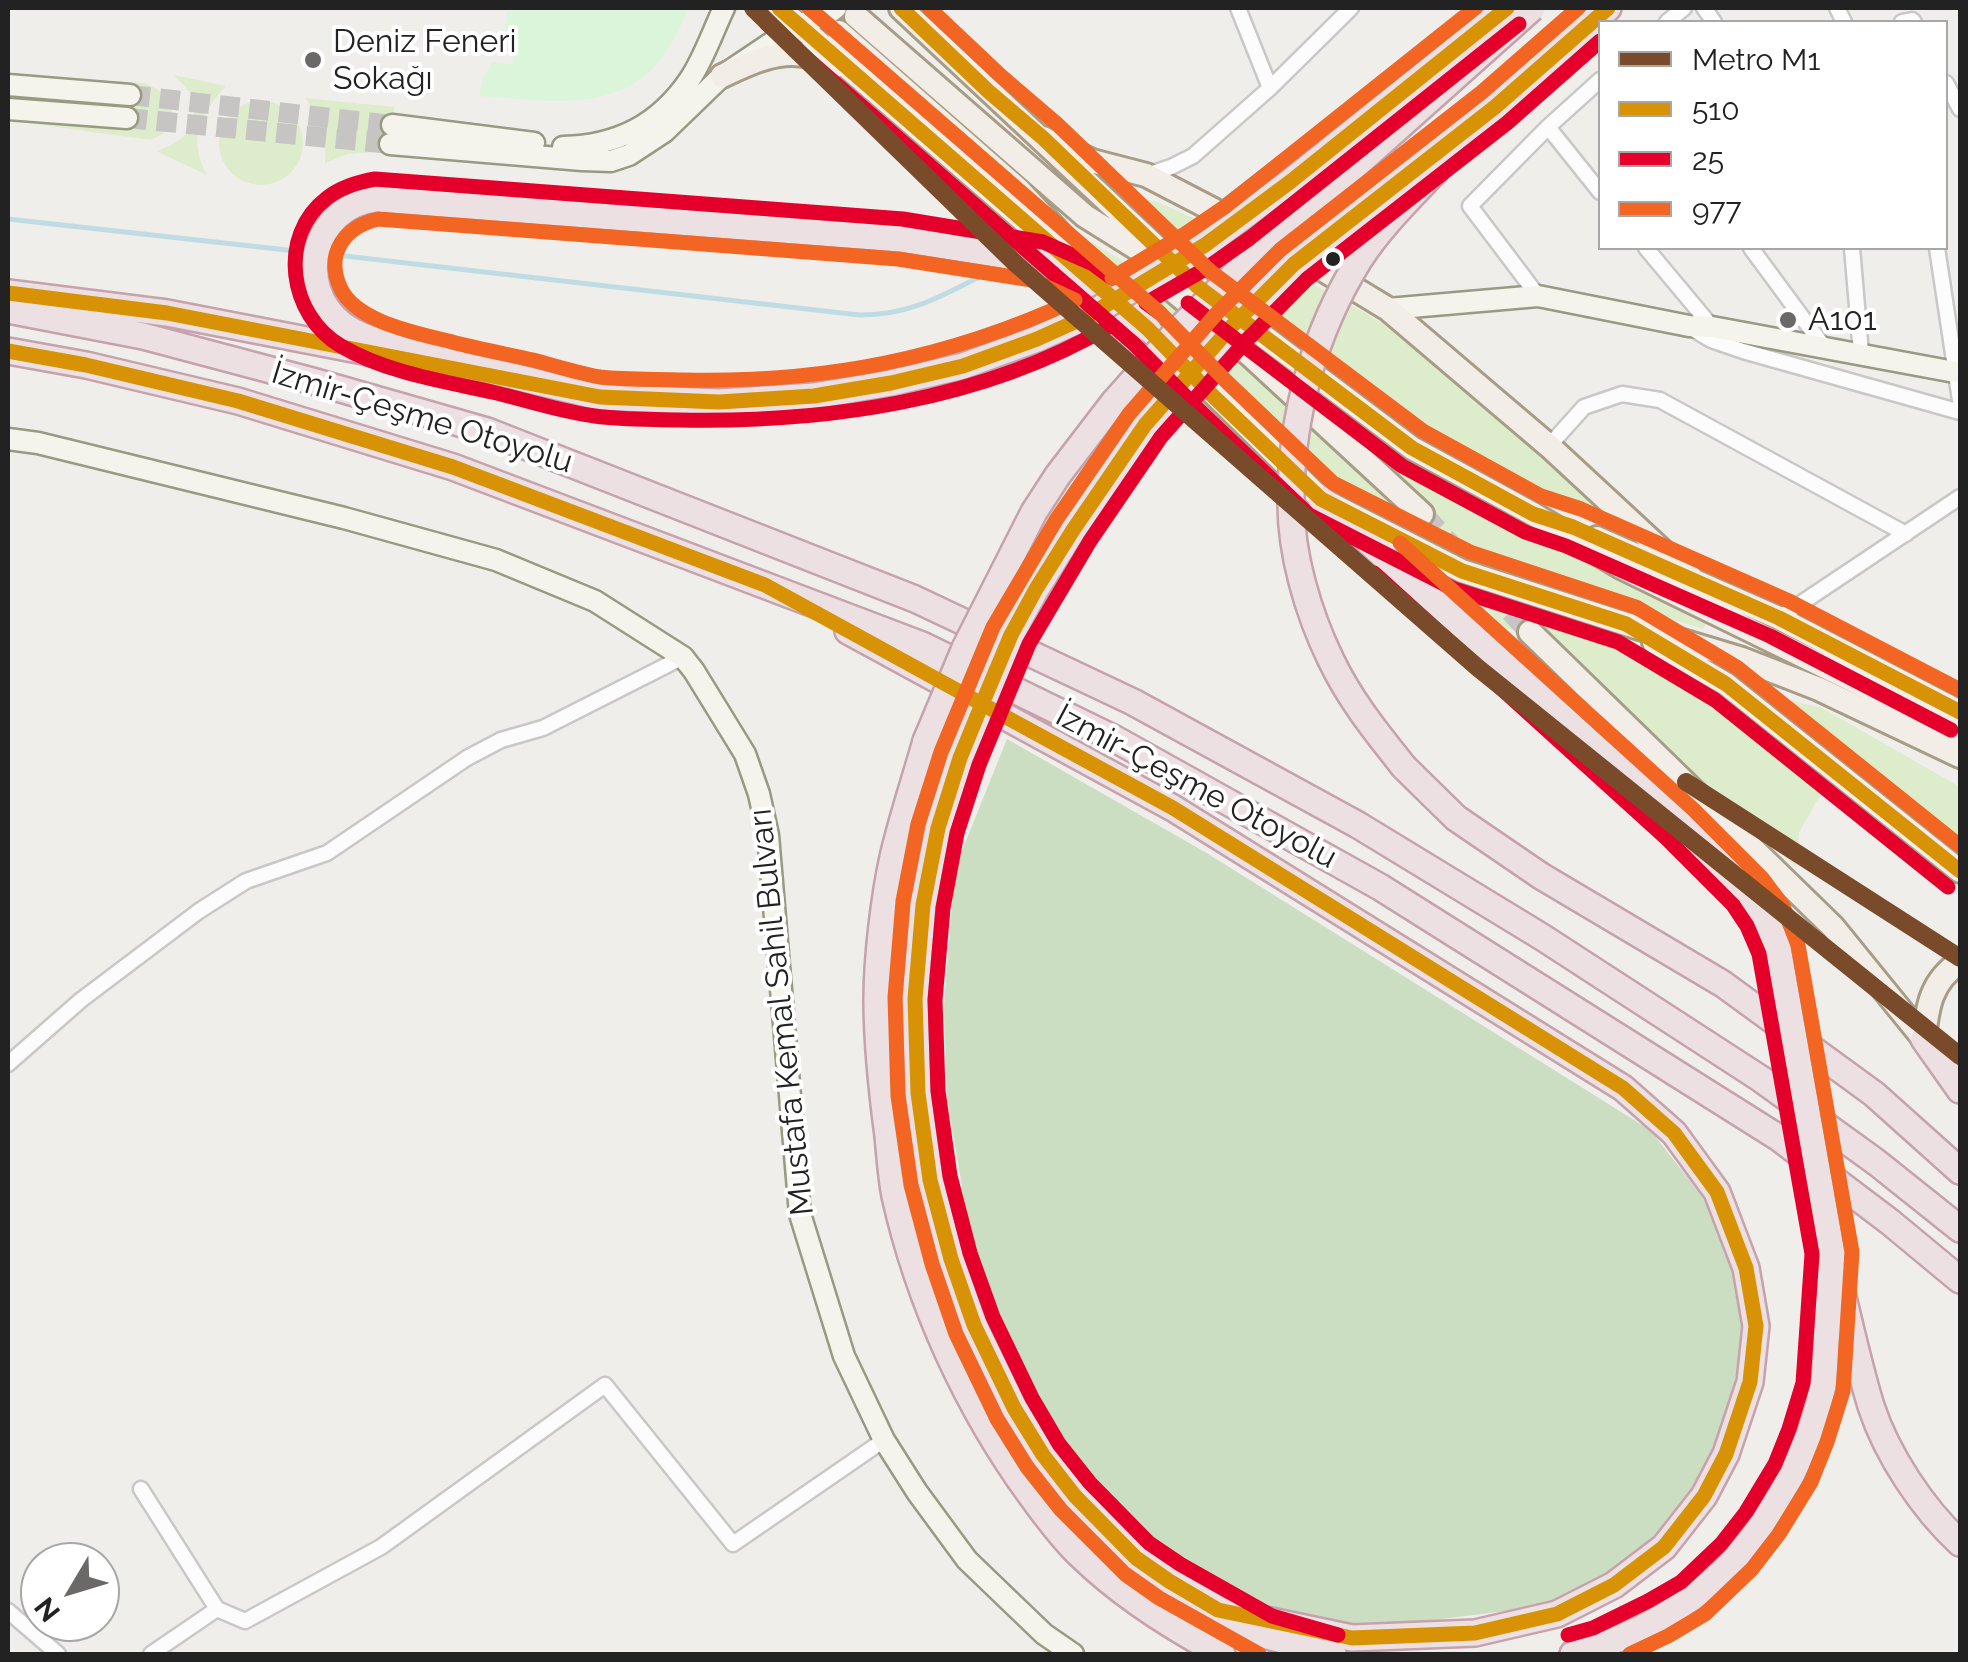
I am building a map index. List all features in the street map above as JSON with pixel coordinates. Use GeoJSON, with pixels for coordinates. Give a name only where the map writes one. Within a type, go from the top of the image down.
{"type":"FeatureCollection","features":[{"type":"Feature","properties":{"kind":"highway"},"geometry":{"type":"LineString","coordinates":[[8,294],[167,313],[600,397],[719,402],[814,396],[891,383],[962,366],[1037,339],[1088,316],[1205,245],[1507,8]]}},
{"type":"Feature","properties":{"kind":"highway"},"geometry":{"type":"LineString","coordinates":[[1222,1654],[1174,1628],[1115,1587],[1078,1553],[1012,1469],[948,1354],[917,1275],[895,1194],[882,1092],[877,999],[893,858],[926,741],[965,648],[1034,512],[1058,474],[1114,402],[1242,267],[1532,8]]}},
{"type":"Feature","properties":{"kind":"highway"},"geometry":{"type":"LineString","coordinates":[[1333,1654],[1264,1634],[1168,1581],[1136,1558],[1075,1496],[1014,1408],[974,1325],[930,1180],[918,1093],[915,999],[923,905],[938,828],[960,758],[1019,620],[1073,530],[1144,425],[1232,326],[1294,264],[1495,108],[1608,8]]}},
{"type":"Feature","properties":{"kind":"highway"},"geometry":{"type":"LineString","coordinates":[[1495,108],[1408,200],[1361,257],[1328,316],[1314,354],[1300,410],[1290,499],[1294,540],[1330,660],[1351,697],[1404,766],[1456,818],[1541,876],[1723,984],[1874,1094],[1960,1171]]}},
{"type":"Feature","properties":{"kind":"highway"},"geometry":{"type":"LineString","coordinates":[[600,397],[367,338],[342,324],[322,302],[314,277],[316,249],[325,230],[346,209],[376,199],[900,239],[1038,261],[1083,282],[1148,329]]}},
{"type":"Feature","properties":{"kind":"highway","name":"İzmir-Çeşme Otoyolu"},"geometry":{"type":"LineString","coordinates":[[8,310],[143,336],[487,431],[914,600],[1133,702],[1358,825],[1542,937],[1761,1079],[1960,1229]]}},
{"type":"Feature","properties":{"kind":"highway","name":"İzmir-Çeşme Otoyolu"},"geometry":{"type":"LineString","coordinates":[[8,351],[86,364],[238,401],[436,462],[922,644],[1099,731],[1380,887],[1779,1138],[1960,1280]]}},
{"type":"Feature","properties":{"kind":"highway"},"geometry":{"type":"LineString","coordinates":[[1321,499],[1680,824],[1748,892],[1765,916],[1778,948],[1832,1253],[1872,1410],[1897,1465],[1944,1529],[1960,1543]]}},
{"type":"Feature","properties":{"kind":"highway"},"geometry":{"type":"LineString","coordinates":[[765,585],[1173,808],[1623,1088],[1674,1134],[1717,1192],[1746,1268],[1756,1326],[1750,1382],[1726,1454],[1704,1496],[1664,1547],[1614,1586],[1557,1614],[1475,1633],[1352,1638],[1218,1610]]}},
{"type":"Feature","properties":{"kind":"highway"},"geometry":{"type":"LineString","coordinates":[[1924,1040],[1960,1090]]}},
{"type":"Feature","properties":{"kind":"highway"},"geometry":{"type":"LineString","coordinates":[[1573,1654],[1600,1647],[1658,1620],[1692,1598],[1736,1557],[1762,1523],[1793,1473],[1823,1387],[1832,1253]]}},
{"type":"Feature","properties":{"kind":"main road"},"geometry":{"type":"LineString","coordinates":[[724,8],[690,78],[669,104],[629,136],[589,146],[560,146],[391,134],[582,160],[611,160],[630,155],[664,132],[722,76],[798,25],[824,16],[843,18],[1250,356],[1422,514]]}},
{"type":"Feature","properties":{"kind":"main road"},"geometry":{"type":"LineString","coordinates":[[779,8],[1148,329]]}},
{"type":"Feature","properties":{"kind":"main road"},"geometry":{"type":"LineString","coordinates":[[900,8],[1197,286]]}},
{"type":"Feature","properties":{"kind":"main road"},"geometry":{"type":"LineString","coordinates":[[1222,215],[1488,8]]}},
{"type":"Feature","properties":{"kind":"main road"},"geometry":{"type":"LineString","coordinates":[[843,18],[1018,189],[1213,396],[1321,499],[1462,571],[1742,659],[1819,689],[1960,756]]}},
{"type":"Feature","properties":{"kind":"main road"},"geometry":{"type":"LineString","coordinates":[[722,76],[760,58],[787,53],[820,57],[864,82]]}},
{"type":"Feature","properties":{"kind":"main road"},"geometry":{"type":"LineString","coordinates":[[8,85],[130,94]]}},
{"type":"Feature","properties":{"kind":"main road"},"geometry":{"type":"LineString","coordinates":[[8,109],[127,118]]}},
{"type":"Feature","properties":{"kind":"main road"},"geometry":{"type":"LineString","coordinates":[[1043,138],[1092,160],[1146,175],[1288,248],[1388,309],[1549,446],[1698,584]]}},
{"type":"Feature","properties":{"kind":"main road"},"geometry":{"type":"LineString","coordinates":[[1085,216],[1197,286],[1412,448],[1621,567],[1887,697],[1960,738]]}},
{"type":"Feature","properties":{"kind":"main road"},"geometry":{"type":"LineString","coordinates":[[1388,309],[1538,296],[1959,372]]}},
{"type":"Feature","properties":{"kind":"main road","name":"Mustafa Kemal Sahil Bulvarı"},"geometry":{"type":"LineString","coordinates":[[8,439],[306,509],[496,560],[595,601],[683,657],[745,754],[759,794],[768,835],[800,1214],[844,1356],[884,1440],[967,1560],[1044,1634],[1072,1654]]}},
{"type":"Feature","properties":{"kind":"main road"},"geometry":{"type":"LineString","coordinates":[[1533,514],[1573,527],[1779,618],[1960,712]]}},
{"type":"Feature","properties":{"kind":"main road"},"geometry":{"type":"LineString","coordinates":[[1626,624],[1726,684],[1960,870]]}},
{"type":"Feature","properties":{"kind":"main road"},"geometry":{"type":"LineString","coordinates":[[1530,632],[1833,927],[1924,1040]]}},
{"type":"Feature","properties":{"kind":"main road"},"geometry":{"type":"LineString","coordinates":[[1924,1040],[1932,991],[1960,962]]}},
{"type":"Feature","properties":{"kind":"street"},"geometry":{"type":"LineString","coordinates":[[1238,8],[1270,88]]}},
{"type":"Feature","properties":{"kind":"street"},"geometry":{"type":"LineString","coordinates":[[1146,175],[1193,156],[1270,88],[1351,8]]}},
{"type":"Feature","properties":{"kind":"street"},"geometry":{"type":"LineString","coordinates":[[1538,296],[1470,206],[1598,82]]}},
{"type":"Feature","properties":{"kind":"street"},"geometry":{"type":"LineString","coordinates":[[1948,87],[1960,109]]}},
{"type":"Feature","properties":{"kind":"street"},"geometry":{"type":"LineString","coordinates":[[1548,127],[1598,190]]}},
{"type":"Feature","properties":{"kind":"street"},"geometry":{"type":"LineString","coordinates":[[1648,250],[1712,327]]}},
{"type":"Feature","properties":{"kind":"street"},"geometry":{"type":"LineString","coordinates":[[1752,250],[1824,347]]}},
{"type":"Feature","properties":{"kind":"street"},"geometry":{"type":"LineString","coordinates":[[1852,250],[1861,354]]}},
{"type":"Feature","properties":{"kind":"street"},"geometry":{"type":"LineString","coordinates":[[1937,250],[1959,372],[1960,400]]}},
{"type":"Feature","properties":{"kind":"street"},"geometry":{"type":"LineString","coordinates":[[1688,326],[1711,340],[1743,351],[1960,412]]}},
{"type":"Feature","properties":{"kind":"street"},"geometry":{"type":"LineString","coordinates":[[1549,446],[1584,407],[1622,394],[1660,400],[1906,534]]}},
{"type":"Feature","properties":{"kind":"street"},"geometry":{"type":"LineString","coordinates":[[1779,618],[1960,497]]}},
{"type":"Feature","properties":{"kind":"street"},"geometry":{"type":"LineString","coordinates":[[8,1064],[81,1000],[199,911],[246,881],[327,853],[467,758],[501,740],[544,728],[683,657]]}},
{"type":"Feature","properties":{"kind":"street"},"geometry":{"type":"LineString","coordinates":[[141,1489],[217,1609],[245,1622],[381,1547],[605,1385],[733,1544],[884,1440]]}},
{"type":"Feature","properties":{"kind":"street"},"geometry":{"type":"LineString","coordinates":[[151,1654],[217,1609]]}},
{"type":"Feature","properties":{"kind":"street"},"geometry":{"type":"LineString","coordinates":[[8,1611],[58,1654]]}},
{"type":"Feature","properties":{"kind":"green space"},"geometry":{"type":"Polygon","coordinates":[[[508,8],[688,8],[667,50],[650,71],[629,86],[607,95],[557,101],[479,96],[493,62],[513,65],[516,49],[503,47],[508,8]]]}},
{"type":"Feature","properties":{"kind":"green space"},"geometry":{"type":"Polygon","coordinates":[[[8,75],[144,83],[164,95],[173,117],[164,133],[151,140],[13,121],[127,128],[130,95],[8,75]]]}},
{"type":"Feature","properties":{"kind":"green space"},"geometry":{"type":"Polygon","coordinates":[[[174,75],[226,86],[199,128],[198,150],[207,175],[156,151],[182,138],[194,116],[191,95],[174,75]]]}},
{"type":"Feature","properties":{"kind":"green space"},"geometry":{"type":"Polygon","coordinates":[[[305,98],[394,107],[389,151],[347,154],[325,163],[322,128],[305,98]]]}},
{"type":"Feature","properties":{"kind":"green space"},"geometry":{"type":"Polygon","coordinates":[[[261,101],[277,104],[291,113],[300,127],[300,159],[291,173],[277,182],[261,185],[245,182],[231,173],[222,159],[219,143],[222,127],[231,113],[245,104],[261,101]]]}},
{"type":"Feature","properties":{"kind":"green space"},"geometry":{"type":"Polygon","coordinates":[[[1118,198],[1160,203],[1208,225],[1379,321],[1439,366],[1629,530],[1626,540],[1405,420],[1159,240],[1118,198]]]}},
{"type":"Feature","properties":{"kind":"green space"},"geometry":{"type":"Polygon","coordinates":[[[1063,224],[1124,262],[1409,513],[1437,515],[1367,438],[1501,514],[1709,619],[1703,629],[1502,566],[1414,530],[1317,465],[1220,383],[1063,224]]]}},
{"type":"Feature","properties":{"kind":"green space"},"geometry":{"type":"Polygon","coordinates":[[[1480,603],[1533,613],[1618,648],[1717,699],[1832,783],[1799,833],[1796,867],[1605,691],[1554,636],[1506,629],[1480,603]]]}},
{"type":"Feature","properties":{"kind":"green space"},"geometry":{"type":"Polygon","coordinates":[[[1772,696],[1822,708],[1960,787],[1960,852],[1772,696]]]}},
{"type":"Feature","properties":{"kind":"green space"},"geometry":{"type":"Polygon","coordinates":[[[1007,739],[1205,852],[1650,1130],[1702,1196],[1728,1250],[1746,1322],[1727,1422],[1697,1491],[1611,1580],[1537,1607],[1354,1630],[1252,1600],[1134,1533],[1056,1438],[995,1319],[968,1222],[947,1098],[944,1005],[955,868],[1007,739]]]}},
{"type":"Feature","properties":{"kind":"waterway"},"geometry":{"type":"LineString","coordinates":[[8,219],[296,251]]}},
{"type":"Feature","properties":{"kind":"waterway"},"geometry":{"type":"LineString","coordinates":[[345,256],[859,315],[913,307],[995,269],[1007,269],[1044,282]]}},
{"type":"Feature","properties":{"kind":"tunnel"},"geometry":{"type":"LineString","coordinates":[[130,95],[392,125]]}},
{"type":"Feature","properties":{"kind":"tunnel"},"geometry":{"type":"LineString","coordinates":[[127,118],[390,144]]}},
{"type":"Feature","properties":{"kind":"tunnel"},"geometry":{"type":"LineString","coordinates":[[1422,514],[1530,632]]}},
{"type":"Feature","properties":{"kind":"metro line","name":"M1"},"geometry":{"type":"LineString","coordinates":[[753,8],[1015,263],[1478,668],[1960,1056]]}},
{"type":"Feature","properties":{"kind":"metro line","name":"M1"},"geometry":{"type":"LineString","coordinates":[[1686,782],[1960,958]]}},
{"type":"Feature","properties":{"kind":"transit line","name":"510"},"geometry":{"type":"LineString","coordinates":[[779,8],[1148,329],[1321,499],[1462,571],[1626,624],[1726,684],[1960,871]]}},
{"type":"Feature","properties":{"kind":"transit line","name":"977"},"geometry":{"type":"LineString","coordinates":[[809,8],[1161,314],[1333,483],[1470,552],[1636,607],[1738,668],[1960,846]]}},
{"type":"Feature","properties":{"kind":"transit line","name":"510"},"geometry":{"type":"LineString","coordinates":[[901,8],[1197,286],[1412,448],[1533,514],[1573,527],[1779,618],[1960,712]]}},
{"type":"Feature","properties":{"kind":"transit line","name":"977"},"geometry":{"type":"LineString","coordinates":[[929,8],[1210,271],[1423,431],[1541,496],[1581,509],[1787,600],[1960,690]]}},
{"type":"Feature","properties":{"kind":"transit line","name":"977"},"geometry":{"type":"LineString","coordinates":[[1112,278],[1226,206],[1475,8]]}},
{"type":"Feature","properties":{"kind":"transit line","name":"510"},"geometry":{"type":"LineString","coordinates":[[8,293],[167,313],[600,397],[719,402],[814,396],[891,383],[963,366],[1037,339],[1088,316],[1205,245],[1507,8]]}},
{"type":"Feature","properties":{"kind":"transit line","name":"977"},"geometry":{"type":"LineString","coordinates":[[1259,1654],[1159,1598],[1125,1574],[1061,1510],[1027,1467],[997,1419],[956,1334],[911,1185],[898,1096],[895,997],[903,901],[918,824],[941,752],[993,627],[1056,520],[1129,414],[1217,313],[1280,250],[1482,92],[1578,8]]}},
{"type":"Feature","properties":{"kind":"transit line","name":"510"},"geometry":{"type":"LineString","coordinates":[[982,704],[1011,635],[1073,530],[1145,425],[1232,326],[1294,264],[1495,107],[1608,8]]}},
{"type":"Feature","properties":{"kind":"transit line","name":"25"},"geometry":{"type":"LineString","coordinates":[[766,23],[1134,344],[1309,515],[1454,589],[1618,642],[1715,700],[1948,887]]}},
{"type":"Feature","properties":{"kind":"transit line","name":"25"},"geometry":{"type":"LineString","coordinates":[[1160,313],[1146,303],[1250,238],[1519,24]]}},
{"type":"Feature","properties":{"kind":"transit line","name":"25"},"geometry":{"type":"LineString","coordinates":[[1338,1635],[1272,1616],[1149,1543],[1090,1483],[1059,1444],[1032,1398],[993,1317],[970,1253],[950,1176],[938,1091],[935,1000],[943,908],[957,833],[979,765],[1029,644],[1090,541],[1161,437],[1307,279],[1507,123],[1598,43]]}},
{"type":"Feature","properties":{"kind":"transit line","name":"25"},"geometry":{"type":"LineString","coordinates":[[1110,326],[1009,373],[901,402],[846,411],[734,420],[606,417],[569,412],[414,375],[358,355],[323,333],[310,316],[296,275],[296,254],[311,214],[327,198],[375,179],[903,219],[1043,242],[1093,264],[1112,278]]}},
{"type":"Feature","properties":{"kind":"transit line","name":"977"},"geometry":{"type":"LineString","coordinates":[[378,219],[898,259],[1032,280],[1075,300],[980,338],[835,372],[736,380],[600,377],[405,330],[359,309],[340,287],[337,253],[356,228],[378,219]]}},
{"type":"Feature","properties":{"kind":"transit line","name":"25"},"geometry":{"type":"LineString","coordinates":[[1188,303],[1402,466],[1525,532],[1566,546],[1770,636],[1951,730]]}},
{"type":"Feature","properties":{"kind":"transit line","name":"510"},"geometry":{"type":"LineString","coordinates":[[8,351],[238,401],[453,467],[765,585],[982,704]]}},
{"type":"Feature","properties":{"kind":"transit line","name":"977"},"geometry":{"type":"LineString","coordinates":[[1400,543],[1693,809],[1762,878],[1783,906],[1798,945],[1852,1252],[1843,1391],[1811,1482],[1752,1569],[1705,1614],[1630,1654]]}},
{"type":"Feature","properties":{"kind":"transit line","name":"25"},"geometry":{"type":"LineString","coordinates":[[1374,573],[1666,838],[1733,905],[1759,954],[1812,1254],[1803,1383],[1775,1464],[1721,1544],[1681,1582],[1593,1628],[1568,1635]]}},
{"type":"Feature","properties":{"kind":"transit line","name":"510"},"geometry":{"type":"LineString","coordinates":[[982,704],[1173,808],[1623,1088],[1674,1133],[1717,1192],[1746,1268],[1756,1326],[1750,1382],[1726,1454],[1704,1496],[1664,1547],[1614,1585],[1557,1614],[1475,1633],[1352,1638],[1218,1610],[1136,1558],[1075,1496],[1014,1408],[974,1325],[930,1180],[918,1093],[915,999],[923,905],[938,828],[982,704]]}},
{"type":"Feature","properties":{"kind":"place","name":"Deniz Feneri Sokağı"},"geometry":{"type":"Point","coordinates":[313,60]}},
{"type":"Feature","properties":{"kind":"place","name":"A101"},"geometry":{"type":"Point","coordinates":[1788,320]}}]}
